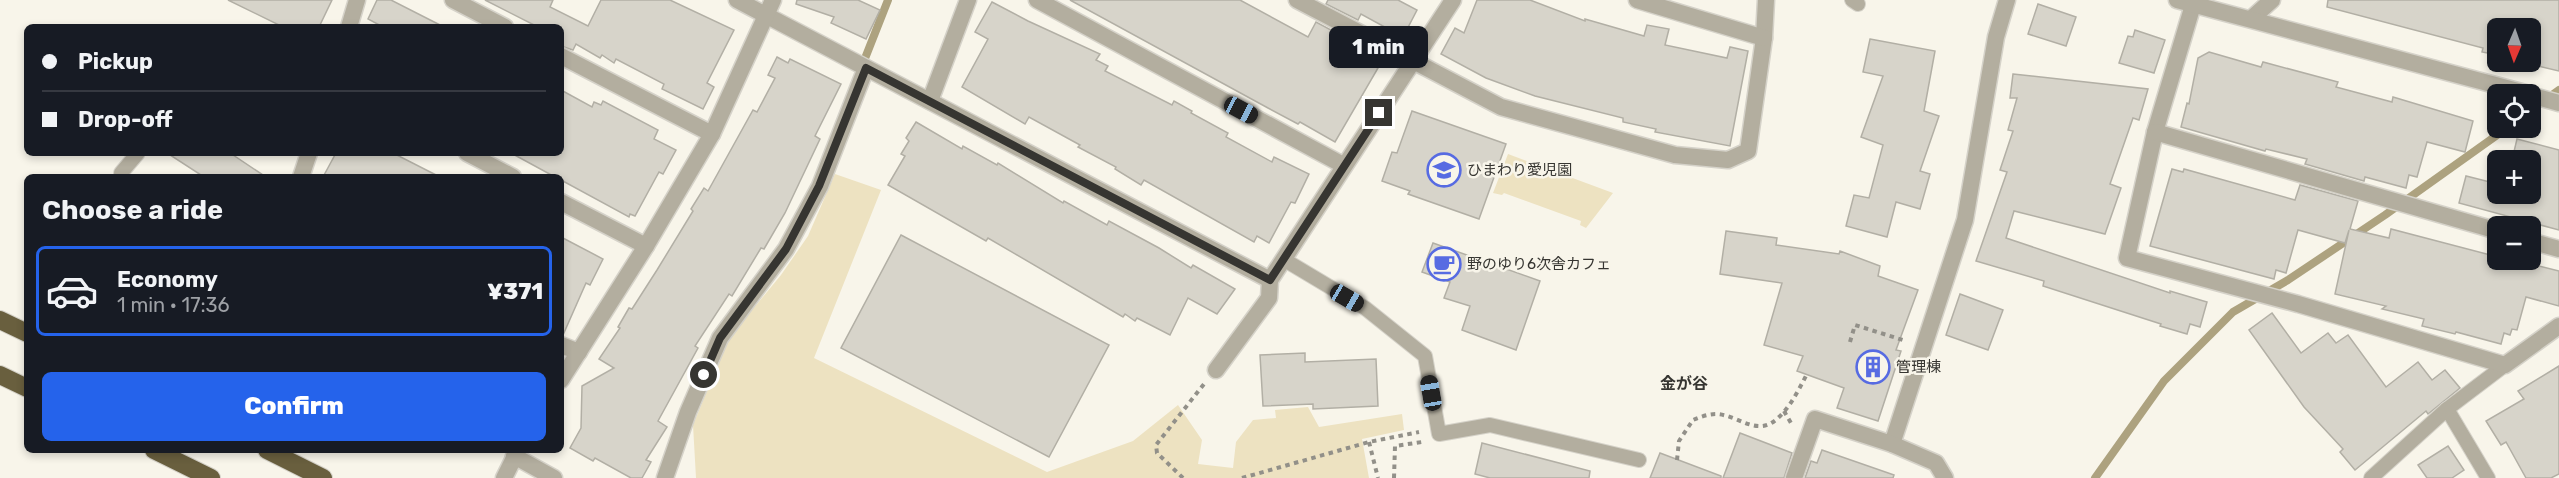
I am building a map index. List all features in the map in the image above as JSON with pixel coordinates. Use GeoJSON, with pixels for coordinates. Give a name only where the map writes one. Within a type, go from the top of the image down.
{"type":"FeatureCollection","features":[{"type":"Feature","properties":{"kind":"highway"},"geometry":{"type":"LineString","coordinates":[[0,320],[24,332]]}},
{"type":"Feature","properties":{"kind":"highway"},"geometry":{"type":"LineString","coordinates":[[0,375],[24,387]]}},
{"type":"Feature","properties":{"kind":"highway"},"geometry":{"type":"LineString","coordinates":[[160,453],[211,478]]}},
{"type":"Feature","properties":{"kind":"highway"},"geometry":{"type":"LineString","coordinates":[[273,453],[323,478]]}},
{"type":"Feature","properties":{"kind":"street"},"geometry":{"type":"LineString","coordinates":[[350,24],[357,0]]}},
{"type":"Feature","properties":{"kind":"street"},"geometry":{"type":"LineString","coordinates":[[453,0],[499,24]]}},
{"type":"Feature","properties":{"kind":"street"},"geometry":{"type":"LineString","coordinates":[[737,0],[770,8],[866,68],[1270,280]]}},
{"type":"Feature","properties":{"kind":"street"},"geometry":{"type":"LineString","coordinates":[[930,101],[968,0]]}},
{"type":"Feature","properties":{"kind":"street"},"geometry":{"type":"LineString","coordinates":[[1037,0],[1343,165]]}},
{"type":"Feature","properties":{"kind":"street"},"geometry":{"type":"LineString","coordinates":[[1297,0],[1501,107],[1675,155],[1728,160],[1748,151],[1764,38],[1766,0]]}},
{"type":"Feature","properties":{"kind":"street"},"geometry":{"type":"LineString","coordinates":[[1216,370],[1269,298],[1270,280],[1343,165],[1414,62],[1453,0]]}},
{"type":"Feature","properties":{"kind":"street"},"geometry":{"type":"LineString","coordinates":[[1637,0],[1764,38]]}},
{"type":"Feature","properties":{"kind":"street"},"geometry":{"type":"LineString","coordinates":[[1892,444],[1965,220],[1996,37],[2007,0]]}},
{"type":"Feature","properties":{"kind":"street"},"geometry":{"type":"LineString","coordinates":[[2176,0],[2490,84]]}},
{"type":"Feature","properties":{"kind":"street"},"geometry":{"type":"LineString","coordinates":[[2251,19],[2272,0]]}},
{"type":"Feature","properties":{"kind":"street"},"geometry":{"type":"LineString","coordinates":[[2193,5],[2155,132],[2127,258],[2298,304],[2505,365],[2559,326]]}},
{"type":"Feature","properties":{"kind":"street"},"geometry":{"type":"LineString","coordinates":[[564,375],[646,246],[712,134],[770,8]]}},
{"type":"Feature","properties":{"kind":"street"},"geometry":{"type":"LineString","coordinates":[[564,58],[712,134]]}},
{"type":"Feature","properties":{"kind":"street"},"geometry":{"type":"LineString","coordinates":[[665,478],[688,412],[720,338],[786,249],[819,186],[866,68]]}},
{"type":"Feature","properties":{"kind":"street"},"geometry":{"type":"LineString","coordinates":[[2541,98],[2559,103]]}},
{"type":"Feature","properties":{"kind":"street"},"geometry":{"type":"LineString","coordinates":[[2155,132],[2487,228]]}},
{"type":"Feature","properties":{"kind":"street"},"geometry":{"type":"LineString","coordinates":[[302,174],[308,156]]}},
{"type":"Feature","properties":{"kind":"street"},"geometry":{"type":"LineString","coordinates":[[473,156],[507,174]]}},
{"type":"Feature","properties":{"kind":"street"},"geometry":{"type":"LineString","coordinates":[[564,204],[646,246]]}},
{"type":"Feature","properties":{"kind":"street"},"geometry":{"type":"LineString","coordinates":[[2541,244],[2559,249]]}},
{"type":"Feature","properties":{"kind":"street"},"geometry":{"type":"LineString","coordinates":[[564,346],[579,352]]}},
{"type":"Feature","properties":{"kind":"street"},"geometry":{"type":"LineString","coordinates":[[1794,478],[1815,419],[1892,444],[1936,463],[1945,478]]}},
{"type":"Feature","properties":{"kind":"street"},"geometry":{"type":"LineString","coordinates":[[504,478],[516,453],[554,478]]}},
{"type":"Feature","properties":{"kind":"lane"},"geometry":{"type":"LineString","coordinates":[[121,173],[135,156]]}},
{"type":"Feature","properties":{"kind":"lane"},"geometry":{"type":"LineString","coordinates":[[1283,260],[1365,308],[1425,356],[1438,434],[1490,425],[1639,460]]}},
{"type":"Feature","properties":{"kind":"lane"},"geometry":{"type":"LineString","coordinates":[[2371,478],[2447,409],[2505,365]]}},
{"type":"Feature","properties":{"kind":"lane"},"geometry":{"type":"LineString","coordinates":[[2447,409],[2488,478]]}},
{"type":"Feature","properties":{"kind":"path"},"geometry":{"type":"LineString","coordinates":[[1850,342],[1855,325],[1924,346]]}},
{"type":"Feature","properties":{"kind":"path"},"geometry":{"type":"LineString","coordinates":[[1183,478],[1157,453],[1156,445],[1216,370]]}},
{"type":"Feature","properties":{"kind":"path"},"geometry":{"type":"LineString","coordinates":[[1677,459],[1679,441],[1693,420],[1717,414],[1755,428],[1764,426],[1777,420],[1790,405],[1808,374]]}},
{"type":"Feature","properties":{"kind":"path"},"geometry":{"type":"LineString","coordinates":[[1242,478],[1369,442],[1422,431]]}},
{"type":"Feature","properties":{"kind":"path"},"geometry":{"type":"LineString","coordinates":[[1394,478],[1395,446],[1424,441],[1438,434]]}},
{"type":"Feature","properties":{"kind":"path"},"geometry":{"type":"LineString","coordinates":[[1369,442],[1378,478]]}},
{"type":"Feature","properties":{"kind":"shaded area"},"geometry":{"type":"Polygon","coordinates":[[[1508,154],[1613,193],[1586,228],[1580,225],[1581,221],[1504,193],[1502,195],[1493,193],[1508,154]]]}},
{"type":"Feature","properties":{"kind":"shaded area"},"geometry":{"type":"Polygon","coordinates":[[[835,174],[881,190],[814,358],[1047,472],[1133,441],[1178,405],[1202,440],[1198,464],[1233,468],[1236,442],[1253,420],[1276,418],[1275,410],[1308,407],[1319,427],[1402,414],[1404,430],[1362,439],[1369,478],[696,478],[693,425],[729,338],[781,275],[808,236],[835,174]]]}},
{"type":"Feature","properties":{"kind":"building"},"geometry":{"type":"Polygon","coordinates":[[[228,0],[332,0],[320,24],[277,24],[228,0]]]}},
{"type":"Feature","properties":{"kind":"building"},"geometry":{"type":"Polygon","coordinates":[[[377,0],[391,0],[438,24],[377,24],[368,19],[377,0]]]}},
{"type":"Feature","properties":{"kind":"building"},"geometry":{"type":"Polygon","coordinates":[[[485,0],[553,0],[550,7],[588,26],[601,0],[670,0],[734,30],[707,83],[714,87],[703,109],[662,89],[664,84],[616,59],[614,63],[602,55],[600,58],[576,44],[573,50],[564,47],[564,24],[532,24],[485,0]]]}},
{"type":"Feature","properties":{"kind":"building"},"geometry":{"type":"Polygon","coordinates":[[[797,0],[858,0],[880,10],[866,39],[831,23],[834,17],[796,4],[797,0]]]}},
{"type":"Feature","properties":{"kind":"building"},"geometry":{"type":"Polygon","coordinates":[[[1070,0],[1240,0],[1308,37],[1316,22],[1348,39],[1344,50],[1378,68],[1335,142],[1070,0]]]}},
{"type":"Feature","properties":{"kind":"building"},"geometry":{"type":"Polygon","coordinates":[[[1328,0],[1398,0],[1417,10],[1403,37],[1361,14],[1358,20],[1326,4],[1328,0]]]}},
{"type":"Feature","properties":{"kind":"building"},"geometry":{"type":"Polygon","coordinates":[[[1477,0],[1530,0],[1585,21],[1585,19],[1644,36],[1647,25],[1669,29],[1665,45],[1727,58],[1730,47],[1748,51],[1730,146],[1655,132],[1656,129],[1623,122],[1623,118],[1535,96],[1486,78],[1441,54],[1455,28],[1464,33],[1477,0]]]}},
{"type":"Feature","properties":{"kind":"building"},"geometry":{"type":"Polygon","coordinates":[[[2328,0],[2559,0],[2559,71],[2541,67],[2541,18],[2487,18],[2487,53],[2482,52],[2483,48],[2327,7],[2328,0]]]}},
{"type":"Feature","properties":{"kind":"building"},"geometry":{"type":"Polygon","coordinates":[[[992,2],[1100,54],[1096,60],[1108,66],[1105,71],[1172,105],[1174,101],[1228,133],[1226,137],[1272,162],[1274,157],[1309,174],[1295,203],[1291,202],[1269,243],[1257,236],[1254,242],[1144,180],[1141,185],[1115,169],[1116,167],[1078,147],[1080,145],[1029,117],[1025,124],[962,87],[988,39],[975,32],[992,2]]]}},
{"type":"Feature","properties":{"kind":"building"},"geometry":{"type":"Polygon","coordinates":[[[2038,4],[2076,17],[2066,46],[2028,34],[2038,4]]]}},
{"type":"Feature","properties":{"kind":"building"},"geometry":{"type":"Polygon","coordinates":[[[2135,30],[2165,40],[2154,73],[2119,63],[2128,36],[2133,37],[2135,30]]]}},
{"type":"Feature","properties":{"kind":"building"},"geometry":{"type":"Polygon","coordinates":[[[1870,39],[1935,51],[1924,111],[1939,116],[1920,171],[1930,174],[1920,209],[1896,202],[1887,237],[1846,226],[1854,195],[1869,198],[1883,145],[1861,137],[1883,76],[1863,72],[1870,39]]]}},
{"type":"Feature","properties":{"kind":"building"},"geometry":{"type":"Polygon","coordinates":[[[2209,52],[2261,67],[2263,62],[2338,82],[2336,87],[2392,102],[2393,97],[2473,121],[2465,152],[2427,142],[2417,177],[2409,175],[2406,188],[2365,177],[2364,181],[2305,164],[2307,159],[2266,149],[2265,151],[2181,127],[2187,103],[2189,104],[2198,58],[2209,52]]]}},
{"type":"Feature","properties":{"kind":"building"},"geometry":{"type":"Polygon","coordinates":[[[777,57],[788,63],[790,59],[841,84],[815,136],[820,139],[785,213],[764,249],[761,248],[732,296],[729,294],[695,346],[698,348],[658,421],[667,427],[646,460],[651,462],[642,478],[631,478],[595,458],[593,461],[570,448],[581,428],[582,386],[614,368],[599,359],[620,328],[618,327],[629,308],[632,309],[657,270],[693,211],[691,209],[704,188],[708,191],[753,110],[757,112],[775,78],[768,75],[777,57]]]}},
{"type":"Feature","properties":{"kind":"building"},"geometry":{"type":"Polygon","coordinates":[[[2013,74],[2148,89],[2139,120],[2133,118],[2110,184],[2121,188],[2105,234],[2014,211],[2006,238],[2170,293],[2170,291],[2207,302],[2200,327],[2190,324],[2187,334],[2043,286],[2044,281],[1976,261],[2007,172],[2000,170],[2013,131],[2008,130],[2017,98],[2010,98],[2013,74]]]}},
{"type":"Feature","properties":{"kind":"building"},"geometry":{"type":"Polygon","coordinates":[[[564,92],[592,107],[594,102],[601,105],[603,101],[658,130],[654,139],[676,150],[663,174],[659,172],[635,216],[630,214],[629,217],[564,182],[564,174],[550,174],[516,156],[564,156],[564,92]]]}},
{"type":"Feature","properties":{"kind":"building"},"geometry":{"type":"Polygon","coordinates":[[[1412,111],[1506,144],[1479,219],[1408,194],[1410,191],[1382,181],[1392,152],[1397,153],[1412,111]]]}},
{"type":"Feature","properties":{"kind":"building"},"geometry":{"type":"Polygon","coordinates":[[[916,122],[962,149],[963,146],[997,165],[998,163],[1063,203],[1064,201],[1107,225],[1109,221],[1191,268],[1193,265],[1235,289],[1217,314],[1188,298],[1170,335],[1137,318],[1135,321],[1125,314],[1123,317],[988,238],[986,241],[888,185],[905,156],[901,154],[909,141],[906,138],[916,122]]]}},
{"type":"Feature","properties":{"kind":"building"},"geometry":{"type":"Polygon","coordinates":[[[2517,139],[2559,150],[2559,230],[2541,225],[2541,216],[2507,216],[2459,203],[2466,176],[2487,181],[2487,204],[2541,204],[2541,150],[2514,150],[2517,139]]]}},
{"type":"Feature","properties":{"kind":"building"},"geometry":{"type":"Polygon","coordinates":[[[172,156],[234,156],[262,174],[199,174],[172,156]]]}},
{"type":"Feature","properties":{"kind":"building"},"geometry":{"type":"Polygon","coordinates":[[[334,156],[399,156],[434,174],[325,174],[334,156]]]}},
{"type":"Feature","properties":{"kind":"building"},"geometry":{"type":"Polygon","coordinates":[[[2172,169],[2183,172],[2184,169],[2295,200],[2300,185],[2358,201],[2350,229],[2389,238],[2391,229],[2487,254],[2487,270],[2541,270],[2541,266],[2559,271],[2559,306],[2526,297],[2517,330],[2512,329],[2510,335],[2504,333],[2501,344],[2422,326],[2424,319],[2382,309],[2386,306],[2335,294],[2349,230],[2345,243],[2298,230],[2286,273],[2276,270],[2274,279],[2150,246],[2172,169]]]}},
{"type":"Feature","properties":{"kind":"building"},"geometry":{"type":"Polygon","coordinates":[[[1726,231],[1777,238],[1776,245],[1839,254],[1840,251],[1880,266],[1878,276],[1918,290],[1896,350],[1901,351],[1878,421],[1837,408],[1844,388],[1797,371],[1803,356],[1764,345],[1782,283],[1720,274],[1726,231]]]}},
{"type":"Feature","properties":{"kind":"building"},"geometry":{"type":"Polygon","coordinates":[[[901,235],[1109,345],[1049,457],[841,348],[901,235]]]}},
{"type":"Feature","properties":{"kind":"building"},"geometry":{"type":"Polygon","coordinates":[[[564,239],[603,259],[590,285],[586,283],[564,333],[564,239]]]}},
{"type":"Feature","properties":{"kind":"building"},"geometry":{"type":"Polygon","coordinates":[[[1433,243],[1540,281],[1516,350],[1462,330],[1470,306],[1444,298],[1450,282],[1422,272],[1433,243]]]}},
{"type":"Feature","properties":{"kind":"building"},"geometry":{"type":"Polygon","coordinates":[[[1960,294],[2003,310],[1988,350],[1946,335],[1960,294]]]}},
{"type":"Feature","properties":{"kind":"building"},"geometry":{"type":"Polygon","coordinates":[[[2272,313],[2301,353],[2328,333],[2336,343],[2348,335],[2386,387],[2418,362],[2432,380],[2445,370],[2460,388],[2428,414],[2426,411],[2355,470],[2340,452],[2343,449],[2304,407],[2249,330],[2272,313]]]}},
{"type":"Feature","properties":{"kind":"building"},"geometry":{"type":"Polygon","coordinates":[[[1305,353],[1305,362],[1376,359],[1378,406],[1313,409],[1313,404],[1263,406],[1260,355],[1305,353]]]}},
{"type":"Feature","properties":{"kind":"building"},"geometry":{"type":"Polygon","coordinates":[[[2559,366],[2559,474],[2551,478],[2526,478],[2506,442],[2501,445],[2486,421],[2524,399],[2518,391],[2559,366]]]}},
{"type":"Feature","properties":{"kind":"building"},"geometry":{"type":"Polygon","coordinates":[[[1740,433],[1792,453],[1784,478],[1723,478],[1740,433]]]}},
{"type":"Feature","properties":{"kind":"building"},"geometry":{"type":"Polygon","coordinates":[[[1482,443],[1590,471],[1589,478],[1490,478],[1475,474],[1482,443]]]}},
{"type":"Feature","properties":{"kind":"building"},"geometry":{"type":"Polygon","coordinates":[[[2448,446],[2464,470],[2452,478],[2427,478],[2418,465],[2448,446]]]}},
{"type":"Feature","properties":{"kind":"building"},"geometry":{"type":"Polygon","coordinates":[[[1822,450],[1894,475],[1893,478],[1805,478],[1811,461],[1817,463],[1822,450]]]}},
{"type":"Feature","properties":{"kind":"building"},"geometry":{"type":"Polygon","coordinates":[[[1660,453],[1721,476],[1721,478],[1650,478],[1660,453]]]}},
{"type":"Feature","properties":{"kind":"waterway"},"geometry":{"type":"LineString","coordinates":[[862,66],[888,0]]}},
{"type":"Feature","properties":{"kind":"waterway"},"geometry":{"type":"LineString","coordinates":[[2541,103],[2559,90]]}},
{"type":"Feature","properties":{"kind":"waterway"},"geometry":{"type":"LineString","coordinates":[[2095,478],[2164,381],[2233,312],[2288,280],[2385,215],[2493,138]]}},
{"type":"Feature","properties":{"kind":"place","name":"ひまわり愛児園"},"geometry":{"type":"Point","coordinates":[1444,170]}},
{"type":"Feature","properties":{"kind":"place","name":"野のゆり6次舎カフェ"},"geometry":{"type":"Point","coordinates":[1444,264]}},
{"type":"Feature","properties":{"kind":"place","name":"管理棟"},"geometry":{"type":"Point","coordinates":[1873,367]}},
{"type":"Feature","properties":{"kind":"district","name":"金が谷"},"geometry":{"type":"Point","coordinates":[1684,383]}},
{"type":"Feature","properties":{"kind":"route"},"geometry":{"type":"LineString","coordinates":[[704,375],[720,338],[786,249],[819,186],[866,68],[1270,280],[1379,113]]}}]}
